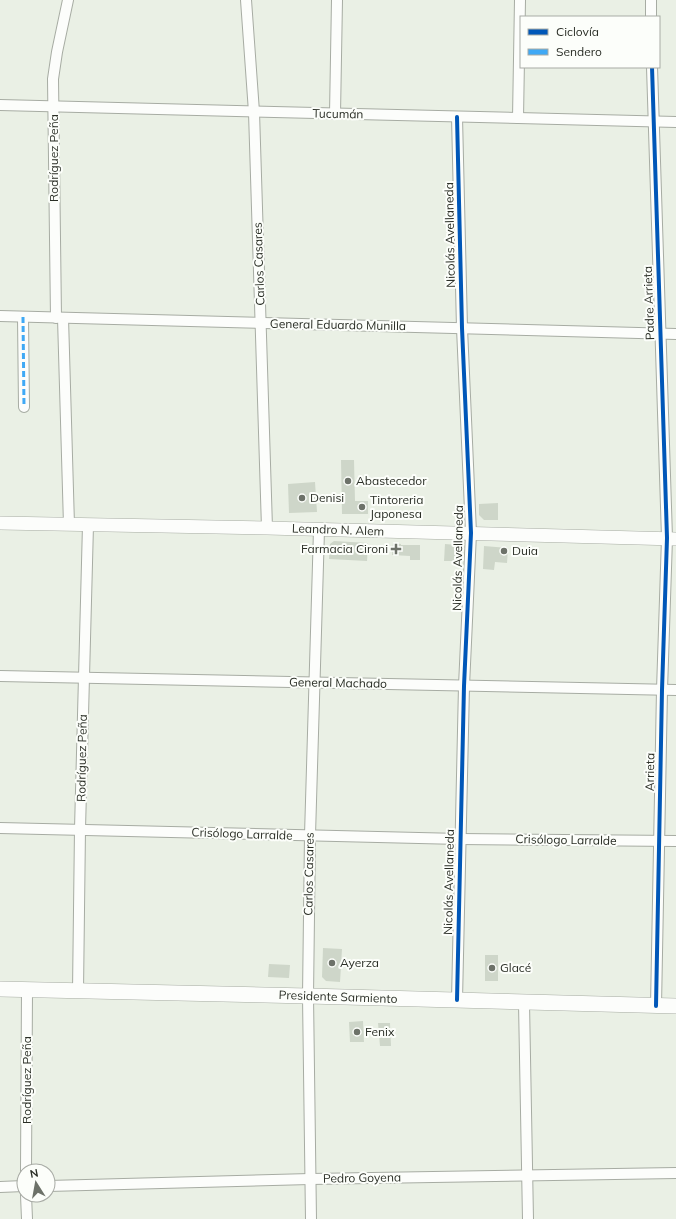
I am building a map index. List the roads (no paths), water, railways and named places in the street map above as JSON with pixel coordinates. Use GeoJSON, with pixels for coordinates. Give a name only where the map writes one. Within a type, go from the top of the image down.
{"type":"FeatureCollection","features":[{"type":"Feature","properties":{"kind":"main road","name":"Presidente Sarmiento"},"geometry":{"type":"LineString","coordinates":[[0,989],[676,1006]]}},
{"type":"Feature","properties":{"kind":"street","name":"Rodríguez Peña"},"geometry":{"type":"LineString","coordinates":[[68,0],[54,69],[54,106],[60,318],[69,525]]}},
{"type":"Feature","properties":{"kind":"street","name":"Carlos Casares"},"geometry":{"type":"LineString","coordinates":[[246,0],[254,112],[267,528]]}},
{"type":"Feature","properties":{"kind":"street"},"geometry":{"type":"LineString","coordinates":[[335,114],[337,0]]}},
{"type":"Feature","properties":{"kind":"street"},"geometry":{"type":"LineString","coordinates":[[518,118],[520,0]]}},
{"type":"Feature","properties":{"kind":"street"},"geometry":{"type":"LineString","coordinates":[[651,0],[652,16]]}},
{"type":"Feature","properties":{"kind":"street","name":"Padre Arrieta"},"geometry":{"type":"LineString","coordinates":[[652,68],[660,334],[671,538]]}},
{"type":"Feature","properties":{"kind":"street","name":"Tucumán"},"geometry":{"type":"LineString","coordinates":[[0,105],[676,122]]}},
{"type":"Feature","properties":{"kind":"street","name":"Nicolás Avellaneda"},"geometry":{"type":"LineString","coordinates":[[457,117],[462,328],[470,534],[464,686],[457,1000]]}},
{"type":"Feature","properties":{"kind":"street","name":"General Eduardo Munilla"},"geometry":{"type":"LineString","coordinates":[[0,316],[676,334]]}},
{"type":"Feature","properties":{"kind":"street"},"geometry":{"type":"LineString","coordinates":[[22,317],[24,407]]}},
{"type":"Feature","properties":{"kind":"street","name":"Leandro N. Alem"},"geometry":{"type":"LineString","coordinates":[[0,523],[671,538]]}},
{"type":"Feature","properties":{"kind":"street","name":"Rodríguez Peña"},"geometry":{"type":"LineString","coordinates":[[78,990],[83,678],[88,526]]}},
{"type":"Feature","properties":{"kind":"street","name":"Carlos Casares"},"geometry":{"type":"LineString","coordinates":[[311,1219],[308,996],[310,836],[319,530]]}},
{"type":"Feature","properties":{"kind":"street","name":"Arrieta"},"geometry":{"type":"LineString","coordinates":[[656,1006],[662,690],[671,538]]}},
{"type":"Feature","properties":{"kind":"street","name":"General Machado"},"geometry":{"type":"LineString","coordinates":[[0,676],[676,690]]}},
{"type":"Feature","properties":{"kind":"street","name":"Crisólogo Larralde"},"geometry":{"type":"LineString","coordinates":[[0,828],[460,839],[676,841]]}},
{"type":"Feature","properties":{"kind":"street","name":"Rodríguez Peña"},"geometry":{"type":"LineString","coordinates":[[26,1163],[27,990]]}},
{"type":"Feature","properties":{"kind":"street"},"geometry":{"type":"LineString","coordinates":[[524,1003],[528,1219]]}},
{"type":"Feature","properties":{"kind":"street","name":"Pedro Goyena"},"geometry":{"type":"LineString","coordinates":[[56,1186],[310,1179],[676,1173]]}},
{"type":"Feature","properties":{"kind":"street"},"geometry":{"type":"LineString","coordinates":[[0,1187],[16,1186]]}},
{"type":"Feature","properties":{"kind":"street"},"geometry":{"type":"LineString","coordinates":[[26,1203],[27,1219]]}},
{"type":"Feature","properties":{"kind":"place","name":"Abastecedor"},"geometry":{"type":"Point","coordinates":[348,481]}},
{"type":"Feature","properties":{"kind":"place","name":"Denisi"},"geometry":{"type":"Point","coordinates":[302,498]}},
{"type":"Feature","properties":{"kind":"place","name":"Tintoreria Japonesa"},"geometry":{"type":"Point","coordinates":[362,507]}},
{"type":"Feature","properties":{"kind":"place","name":"Farmacia Cironi"},"geometry":{"type":"Point","coordinates":[396,549]}},
{"type":"Feature","properties":{"kind":"place","name":"Duia"},"geometry":{"type":"Point","coordinates":[504,551]}},
{"type":"Feature","properties":{"kind":"place","name":"Ayerza"},"geometry":{"type":"Point","coordinates":[332,963]}},
{"type":"Feature","properties":{"kind":"place","name":"Glacé"},"geometry":{"type":"Point","coordinates":[492,968]}},
{"type":"Feature","properties":{"kind":"place","name":"Fenix"},"geometry":{"type":"Point","coordinates":[357,1032]}}]}
